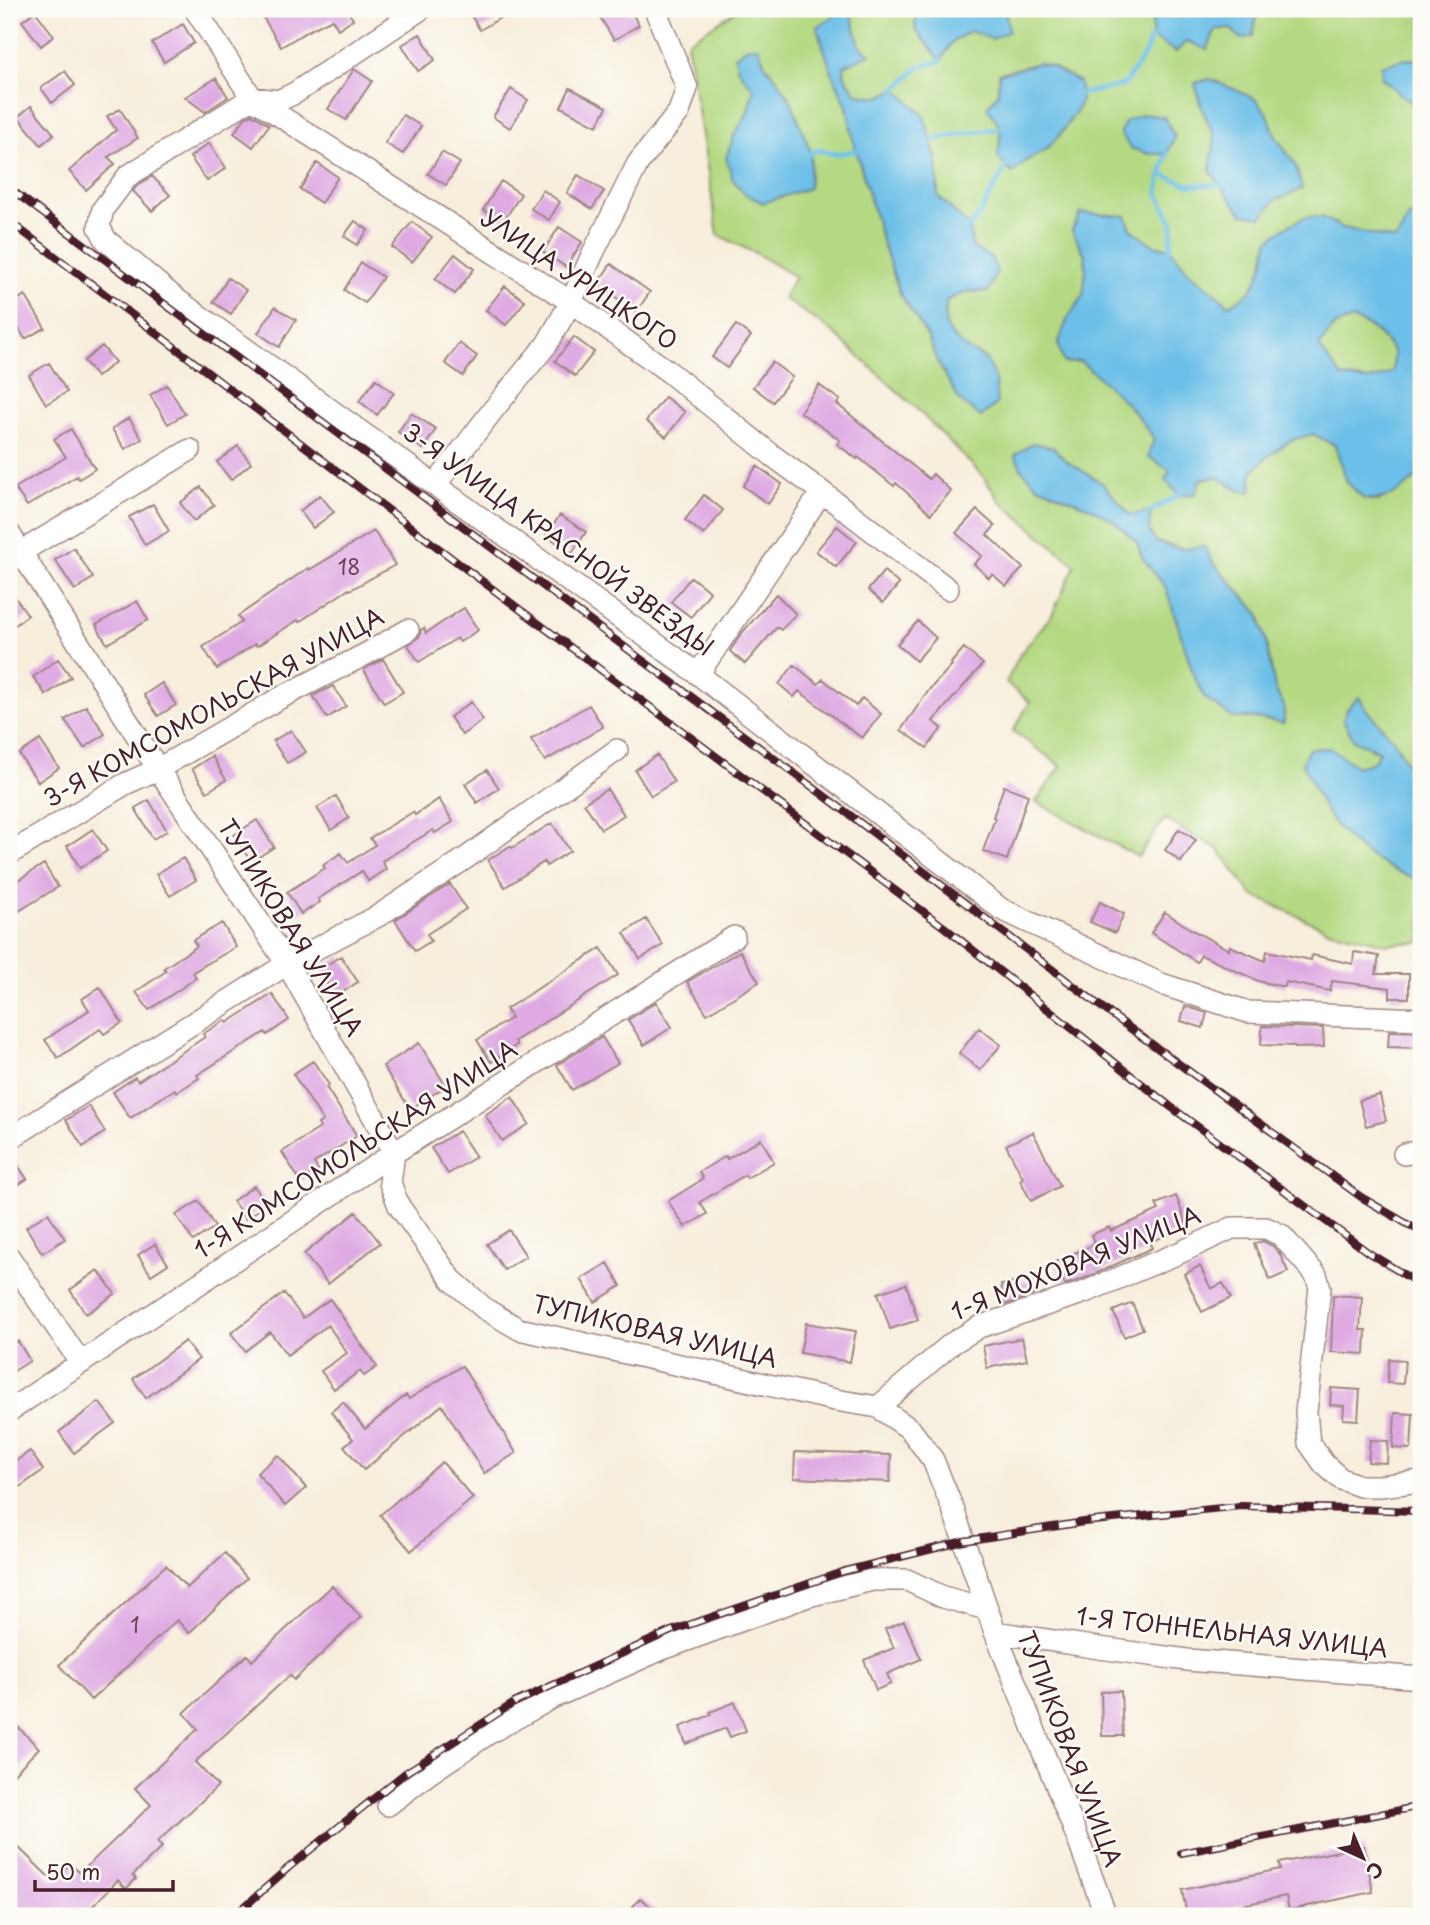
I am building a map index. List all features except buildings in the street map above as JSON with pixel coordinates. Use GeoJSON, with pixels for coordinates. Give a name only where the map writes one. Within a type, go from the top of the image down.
{"type":"FeatureCollection","features":[{"type":"Feature","properties":{"kind":"street","name":"УЛИЦА УРИЦКОГО"},"geometry":{"type":"LineString","coordinates":[[195,9],[252,99],[571,302],[670,372],[773,456],[948,589]]}},
{"type":"Feature","properties":{"kind":"street"},"geometry":{"type":"LineString","coordinates":[[252,99],[278,101],[295,93],[421,9]]}},
{"type":"Feature","properties":{"kind":"street"},"geometry":{"type":"LineString","coordinates":[[436,484],[547,344],[571,302],[638,163],[679,112],[687,89],[655,9]]}},
{"type":"Feature","properties":{"kind":"street","name":"3-Я УЛИЦА КРАСНОЙ ЗВЕЗДЫ"},"geometry":{"type":"LineString","coordinates":[[252,99],[128,176],[103,209],[99,227],[106,240],[176,299],[698,674],[1001,909],[1161,984],[1248,1012],[1421,1019]]}},
{"type":"Feature","properties":{"kind":"street"},"geometry":{"type":"LineString","coordinates":[[15,556],[190,450]]}},
{"type":"Feature","properties":{"kind":"street"},"geometry":{"type":"LineString","coordinates":[[698,674],[822,492]]}},
{"type":"Feature","properties":{"kind":"street","name":"ТУПИКОВАЯ УЛИЦА"},"geometry":{"type":"LineString","coordinates":[[9,533],[15,556],[287,964],[394,1153],[390,1183],[399,1206],[452,1280],[485,1309],[519,1329],[835,1400],[878,1407],[910,1429],[933,1460],[953,1509],[995,1632],[1106,1916]]}},
{"type":"Feature","properties":{"kind":"street","name":"3-Я КОМСОМОЛЬСКАЯ УЛИЦА"},"geometry":{"type":"LineString","coordinates":[[9,853],[125,784],[158,769],[281,698],[408,630]]}},
{"type":"Feature","properties":{"kind":"street"},"geometry":{"type":"LineString","coordinates":[[9,1139],[287,964],[378,916],[466,858],[617,750]]}},
{"type":"Feature","properties":{"kind":"street","name":"1-Я КОМСОМОЛЬСКАЯ УЛИЦА"},"geometry":{"type":"LineString","coordinates":[[9,1411],[394,1153],[734,937]]}},
{"type":"Feature","properties":{"kind":"street","name":"1-Я МОХОВАЯ УЛИЦА"},"geometry":{"type":"LineString","coordinates":[[878,1407],[951,1344],[979,1327],[1086,1292],[1232,1228],[1266,1228],[1280,1235],[1316,1275],[1320,1288],[1306,1412],[1309,1443],[1324,1464],[1341,1479],[1360,1486],[1421,1481]]}},
{"type":"Feature","properties":{"kind":"street"},"geometry":{"type":"LineString","coordinates":[[9,1257],[81,1363]]}},
{"type":"Feature","properties":{"kind":"street"},"geometry":{"type":"LineString","coordinates":[[388,1805],[489,1733],[552,1698],[660,1650],[808,1596],[872,1580],[907,1580],[943,1597],[987,1609]]}},
{"type":"Feature","properties":{"kind":"street","name":"1-Я ТОННЕЛЬНАЯ УЛИЦА"},"geometry":{"type":"LineString","coordinates":[[995,1632],[1186,1660],[1421,1678]]}},
{"type":"Feature","properties":{"kind":"green space"},"geometry":{"type":"Polygon","coordinates":[[[739,9],[846,9],[817,27],[832,73],[847,106],[853,139],[900,293],[928,337],[937,361],[960,401],[986,359],[965,347],[949,331],[945,317],[947,300],[968,291],[987,292],[992,259],[972,247],[969,227],[938,196],[937,162],[924,115],[880,97],[857,94],[845,77],[843,66],[860,47],[852,9],[917,9],[915,29],[941,60],[952,42],[970,31],[992,39],[1008,31],[1005,9],[1153,9],[1152,37],[1187,41],[1216,29],[1231,29],[1243,18],[1218,9],[1421,9],[1421,60],[1405,59],[1382,78],[1421,109],[1421,218],[1409,216],[1397,240],[1343,228],[1321,217],[1268,241],[1256,281],[1246,295],[1229,305],[1188,271],[1171,249],[1153,245],[1131,229],[1102,215],[1081,213],[1072,230],[1085,255],[1084,296],[1068,318],[1064,363],[1080,361],[1119,394],[1154,439],[1200,479],[1218,477],[1239,490],[1256,468],[1276,449],[1294,439],[1313,434],[1335,445],[1347,482],[1364,499],[1379,501],[1421,456],[1421,788],[1393,739],[1359,698],[1370,749],[1379,751],[1374,762],[1357,767],[1330,748],[1309,749],[1303,763],[1326,809],[1350,840],[1380,861],[1418,879],[1421,874],[1421,942],[1386,944],[1328,930],[1252,895],[1218,849],[1164,819],[1138,857],[1036,802],[1061,766],[1013,731],[1030,702],[1006,683],[1020,654],[1052,615],[1075,565],[1000,501],[982,475],[917,409],[830,330],[783,298],[795,277],[718,235],[687,42],[739,9]],[[1039,63],[999,73],[998,94],[987,107],[1001,128],[999,158],[1012,173],[1045,150],[1058,137],[1077,111],[1081,100],[1039,63]],[[765,65],[738,69],[754,89],[747,114],[734,136],[811,153],[778,80],[765,65]],[[1210,79],[1195,83],[1201,106],[1215,138],[1210,170],[1228,196],[1262,217],[1296,166],[1276,137],[1267,113],[1210,79]],[[1054,448],[1038,486],[1091,508],[1114,521],[1137,542],[1142,557],[1166,588],[1194,676],[1233,718],[1256,718],[1284,723],[1284,706],[1275,689],[1259,614],[1214,564],[1204,546],[1185,549],[1156,542],[1149,531],[1130,515],[1102,483],[1065,460],[1054,448]]]}},
{"type":"Feature","properties":{"kind":"green space"},"geometry":{"type":"Polygon","coordinates":[[[1353,319],[1377,333],[1390,347],[1394,353],[1393,371],[1368,380],[1342,377],[1319,347],[1335,325],[1353,319]]]}},
{"type":"Feature","properties":{"kind":"green space"},"geometry":{"type":"Polygon","coordinates":[[[1421,401],[1421,456],[1418,405],[1421,401]]]}},
{"type":"Feature","properties":{"kind":"water"},"geometry":{"type":"Polygon","coordinates":[[[846,9],[852,9],[860,46],[870,54],[844,66],[845,77],[857,94],[880,97],[896,89],[924,115],[937,162],[938,196],[970,227],[972,247],[992,259],[997,272],[988,292],[968,291],[947,300],[945,310],[946,324],[953,337],[986,359],[995,379],[997,403],[981,417],[960,401],[937,361],[928,337],[900,293],[883,244],[853,139],[847,106],[832,73],[817,27],[846,9]]]}},
{"type":"Feature","properties":{"kind":"water"},"geometry":{"type":"Polygon","coordinates":[[[917,9],[1005,9],[1009,31],[992,39],[970,31],[952,42],[941,61],[915,29],[917,9]]]}},
{"type":"Feature","properties":{"kind":"water"},"geometry":{"type":"Polygon","coordinates":[[[1153,9],[1218,9],[1243,18],[1257,14],[1253,36],[1241,39],[1231,29],[1216,29],[1207,50],[1187,41],[1176,52],[1152,37],[1153,9]]]}},
{"type":"Feature","properties":{"kind":"water"},"geometry":{"type":"Polygon","coordinates":[[[749,46],[758,47],[765,65],[791,101],[811,153],[809,188],[763,203],[745,194],[733,180],[726,157],[747,114],[754,90],[738,69],[735,56],[749,46]]]}},
{"type":"Feature","properties":{"kind":"water"},"geometry":{"type":"Polygon","coordinates":[[[1405,59],[1421,60],[1421,109],[1382,78],[1381,66],[1405,59]]]}},
{"type":"Feature","properties":{"kind":"water"},"geometry":{"type":"Polygon","coordinates":[[[1039,63],[1079,82],[1081,100],[1058,137],[1045,150],[1012,173],[998,158],[1001,128],[987,107],[998,94],[999,74],[1039,63]]]}},
{"type":"Feature","properties":{"kind":"water"},"geometry":{"type":"Polygon","coordinates":[[[1210,79],[1254,98],[1267,113],[1276,137],[1296,166],[1302,189],[1275,200],[1262,217],[1243,214],[1210,170],[1215,138],[1201,106],[1195,83],[1210,79]]]}},
{"type":"Feature","properties":{"kind":"water"},"geometry":{"type":"Polygon","coordinates":[[[1144,114],[1164,117],[1175,137],[1167,154],[1149,154],[1130,148],[1120,132],[1126,121],[1144,114]]]}},
{"type":"Feature","properties":{"kind":"water"},"geometry":{"type":"Polygon","coordinates":[[[1081,213],[1126,216],[1131,229],[1153,245],[1170,249],[1188,271],[1229,305],[1246,295],[1256,281],[1268,241],[1284,228],[1305,217],[1321,217],[1343,228],[1396,240],[1409,216],[1421,218],[1419,476],[1400,491],[1387,497],[1364,499],[1347,482],[1335,445],[1313,434],[1291,440],[1252,471],[1251,492],[1239,490],[1218,477],[1201,479],[1195,494],[1179,495],[1165,480],[1170,471],[1148,456],[1154,439],[1130,407],[1080,361],[1064,363],[1058,344],[1068,318],[1083,296],[1086,271],[1085,255],[1072,230],[1081,213]],[[1353,319],[1335,325],[1319,347],[1342,377],[1374,379],[1393,371],[1394,353],[1385,341],[1367,325],[1353,319]]]}},
{"type":"Feature","properties":{"kind":"water"},"geometry":{"type":"Polygon","coordinates":[[[1033,443],[1054,448],[1065,460],[1102,483],[1130,515],[1151,511],[1149,531],[1156,542],[1185,549],[1204,546],[1214,564],[1259,614],[1275,689],[1284,706],[1284,723],[1256,718],[1233,718],[1205,698],[1194,676],[1166,588],[1142,557],[1137,542],[1114,521],[1091,508],[1038,486],[1022,470],[1015,455],[1033,443]]]}},
{"type":"Feature","properties":{"kind":"water"},"geometry":{"type":"Polygon","coordinates":[[[1359,697],[1368,712],[1393,739],[1421,788],[1421,874],[1418,879],[1375,860],[1339,829],[1321,803],[1302,763],[1309,749],[1330,748],[1357,767],[1374,762],[1379,751],[1354,740],[1343,720],[1347,709],[1359,697]]]}},
{"type":"Feature","properties":{"kind":"waterway"},"geometry":{"type":"LineString","coordinates":[[1080,94],[1124,85],[1145,54],[1151,37]]}},
{"type":"Feature","properties":{"kind":"waterway"},"geometry":{"type":"LineString","coordinates":[[896,89],[919,67],[941,61]]}},
{"type":"Feature","properties":{"kind":"waterway"},"geometry":{"type":"LineString","coordinates":[[932,139],[1001,128]]}},
{"type":"Feature","properties":{"kind":"waterway"},"geometry":{"type":"LineString","coordinates":[[811,153],[818,150],[835,154],[856,151]]}},
{"type":"Feature","properties":{"kind":"waterway"},"geometry":{"type":"LineString","coordinates":[[1167,154],[1158,194],[1173,223],[1170,249]]}},
{"type":"Feature","properties":{"kind":"waterway"},"geometry":{"type":"LineString","coordinates":[[970,227],[1006,166]]}},
{"type":"Feature","properties":{"kind":"waterway"},"geometry":{"type":"LineString","coordinates":[[1161,174],[1189,185],[1220,185]]}},
{"type":"Feature","properties":{"kind":"waterway"},"geometry":{"type":"LineString","coordinates":[[1151,511],[1179,495]]}},
{"type":"Feature","properties":{"kind":"railway"},"geometry":{"type":"LineString","coordinates":[[9,188],[842,809],[1112,1015],[1361,1197],[1421,1232]]}},
{"type":"Feature","properties":{"kind":"railway"},"geometry":{"type":"LineString","coordinates":[[9,221],[466,569],[944,927],[1171,1107],[1369,1253],[1421,1285]]}},
{"type":"Feature","properties":{"kind":"railway"},"geometry":{"type":"LineString","coordinates":[[234,1916],[288,1868],[405,1773],[514,1703],[671,1631],[845,1571],[964,1541],[1084,1522],[1241,1506],[1421,1511]]}},
{"type":"Feature","properties":{"kind":"railway"},"geometry":{"type":"LineString","coordinates":[[1181,1853],[1421,1806]]}}]}
